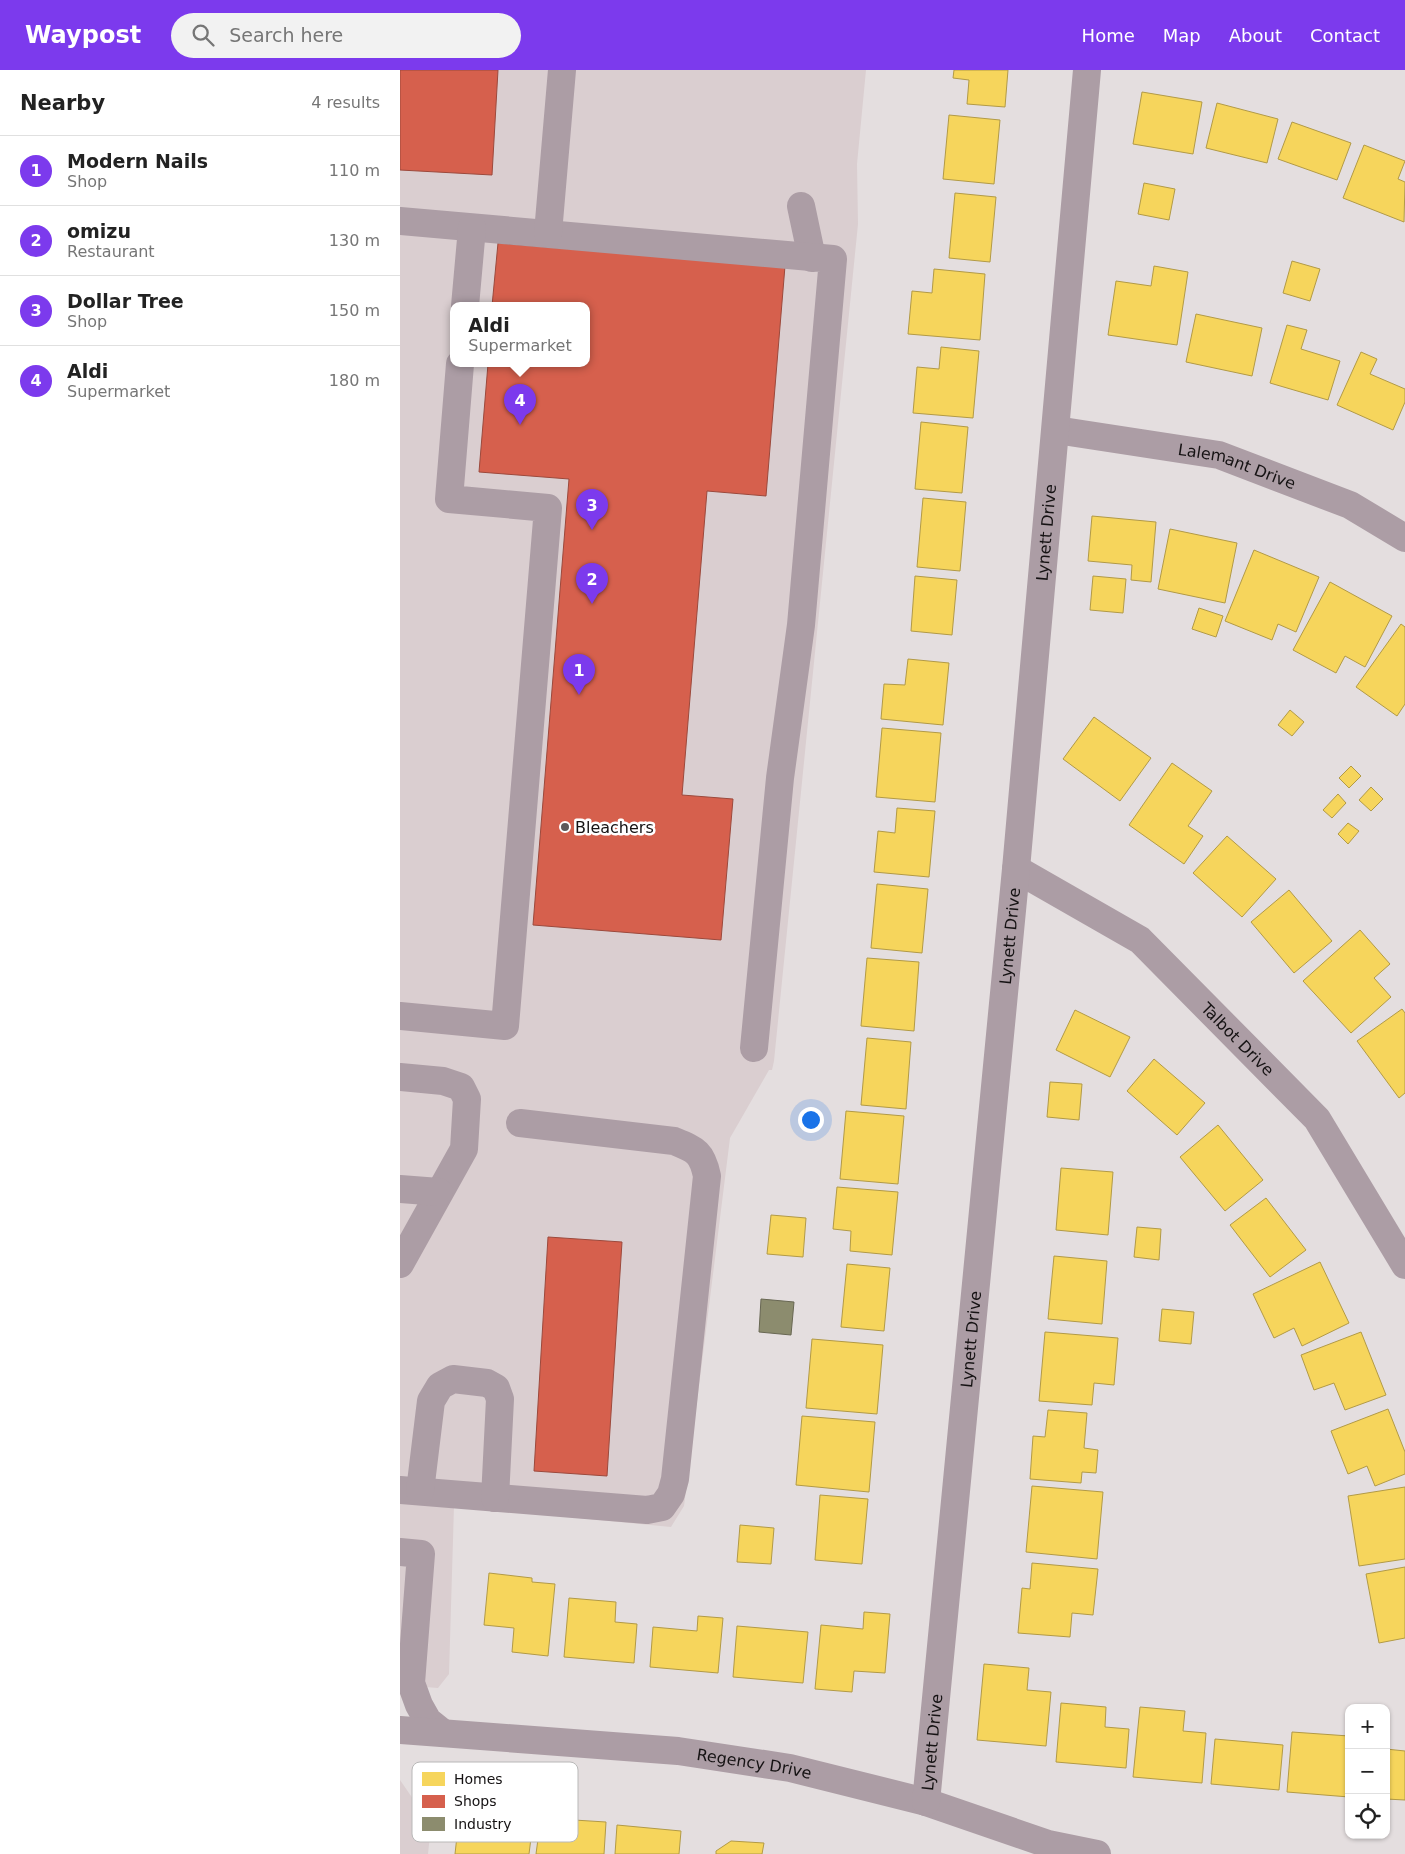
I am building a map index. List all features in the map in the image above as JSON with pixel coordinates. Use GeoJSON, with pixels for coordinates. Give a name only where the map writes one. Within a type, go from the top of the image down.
{"type":"FeatureCollection","features":[{"type":"Feature","properties":{"kind":"street"},"geometry":{"type":"LineString","coordinates":[[548,233],[562,70]]}},
{"type":"Feature","properties":{"kind":"street","name":"Lynett Drive"},"geometry":{"type":"LineString","coordinates":[[926,1802],[1016,869],[1087,70]]}},
{"type":"Feature","properties":{"kind":"street"},"geometry":{"type":"LineString","coordinates":[[801,206],[812,258]]}},
{"type":"Feature","properties":{"kind":"street"},"geometry":{"type":"LineString","coordinates":[[400,221],[833,259],[801,625],[780,778],[754,1048]]}},
{"type":"Feature","properties":{"kind":"street"},"geometry":{"type":"LineString","coordinates":[[465,302],[472,228]]}},
{"type":"Feature","properties":{"kind":"street"},"geometry":{"type":"LineString","coordinates":[[400,1016],[505,1026],[548,508],[448,499],[460,367]]}},
{"type":"Feature","properties":{"kind":"street","name":"Lalemant Drive"},"geometry":{"type":"LineString","coordinates":[[1056,430],[1219,454],[1350,505],[1405,538]]}},
{"type":"Feature","properties":{"kind":"street","name":"Talbot Drive"},"geometry":{"type":"LineString","coordinates":[[1016,869],[1140,940],[1317,1119],[1405,1265]]}},
{"type":"Feature","properties":{"kind":"street"},"geometry":{"type":"LineString","coordinates":[[400,1077],[443,1081],[461,1087],[467,1099],[464,1149],[400,1264]]}},
{"type":"Feature","properties":{"kind":"street"},"geometry":{"type":"LineString","coordinates":[[495,1498],[500,1399],[496,1388],[488,1383],[453,1379],[440,1386],[431,1401],[410,1490],[495,1498],[646,1510],[662,1507],[671,1494],[675,1479],[706,1176],[704,1162],[694,1149],[674,1142],[520,1123]]}},
{"type":"Feature","properties":{"kind":"street"},"geometry":{"type":"LineString","coordinates":[[400,1189],[439,1192]]}},
{"type":"Feature","properties":{"kind":"street"},"geometry":{"type":"LineString","coordinates":[[400,1552],[421,1554],[407,1644],[405,1690],[418,1705],[428,1721],[443,1734]]}},
{"type":"Feature","properties":{"kind":"street","name":"Regency Drive"},"geometry":{"type":"LineString","coordinates":[[400,1730],[678,1751],[790,1768],[926,1802],[1048,1844],[1097,1854]]}},
{"type":"Feature","properties":{"kind":"shaded area"},"geometry":{"type":"Polygon","coordinates":[[[400,70],[866,70],[857,164],[858,224],[774,1061],[772,1070],[769,1070],[730,1138],[684,1506],[671,1527],[454,1506],[449,1674],[438,1688],[400,1685],[400,70]]]}},
{"type":"Feature","properties":{"kind":"shaded area"},"geometry":{"type":"Polygon","coordinates":[[[400,1780],[412,1797],[412,1842],[429,1842],[428,1854],[400,1854],[400,1780]]]}},
{"type":"Feature","properties":{"kind":"building: Homes"},"geometry":{"type":"Polygon","coordinates":[[[954,70],[1008,70],[1005,107],[967,104],[969,80],[953,78],[954,70]]]}},
{"type":"Feature","properties":{"kind":"building: Homes"},"geometry":{"type":"Polygon","coordinates":[[[1142,92],[1202,102],[1193,154],[1133,144],[1142,92]]]}},
{"type":"Feature","properties":{"kind":"building: Homes"},"geometry":{"type":"Polygon","coordinates":[[[1217,103],[1278,119],[1267,163],[1206,148],[1217,103]]]}},
{"type":"Feature","properties":{"kind":"building: Homes"},"geometry":{"type":"Polygon","coordinates":[[[949,115],[1000,120],[994,184],[943,179],[949,115]]]}},
{"type":"Feature","properties":{"kind":"building: Homes"},"geometry":{"type":"Polygon","coordinates":[[[1292,122],[1351,143],[1337,180],[1278,159],[1292,122]]]}},
{"type":"Feature","properties":{"kind":"building: Homes"},"geometry":{"type":"Polygon","coordinates":[[[1364,145],[1405,161],[1398,179],[1405,182],[1404,222],[1343,198],[1364,145]]]}},
{"type":"Feature","properties":{"kind":"building: Homes"},"geometry":{"type":"Polygon","coordinates":[[[1144,183],[1175,189],[1169,220],[1138,214],[1144,183]]]}},
{"type":"Feature","properties":{"kind":"building: Homes"},"geometry":{"type":"Polygon","coordinates":[[[955,193],[996,197],[990,262],[949,258],[955,193]]]}},
{"type":"Feature","properties":{"kind":"building: Homes"},"geometry":{"type":"Polygon","coordinates":[[[1292,261],[1320,269],[1310,301],[1283,293],[1292,261]]]}},
{"type":"Feature","properties":{"kind":"building: Homes"},"geometry":{"type":"Polygon","coordinates":[[[1154,266],[1188,272],[1177,345],[1108,335],[1116,281],[1151,286],[1154,266]]]}},
{"type":"Feature","properties":{"kind":"building: Homes"},"geometry":{"type":"Polygon","coordinates":[[[934,269],[985,274],[980,340],[908,334],[912,291],[932,293],[934,269]]]}},
{"type":"Feature","properties":{"kind":"building: Homes"},"geometry":{"type":"Polygon","coordinates":[[[1196,314],[1262,328],[1252,376],[1186,362],[1196,314]]]}},
{"type":"Feature","properties":{"kind":"building: Homes"},"geometry":{"type":"Polygon","coordinates":[[[1287,325],[1307,330],[1301,349],[1340,361],[1328,400],[1270,383],[1287,325]]]}},
{"type":"Feature","properties":{"kind":"building: Homes"},"geometry":{"type":"Polygon","coordinates":[[[941,347],[979,351],[973,418],[913,413],[917,367],[939,369],[941,347]]]}},
{"type":"Feature","properties":{"kind":"building: Homes"},"geometry":{"type":"Polygon","coordinates":[[[1361,352],[1377,359],[1370,374],[1405,389],[1405,402],[1393,430],[1337,405],[1361,352]]]}},
{"type":"Feature","properties":{"kind":"building: Homes"},"geometry":{"type":"Polygon","coordinates":[[[921,422],[968,427],[962,493],[915,489],[921,422]]]}},
{"type":"Feature","properties":{"kind":"building: Homes"},"geometry":{"type":"Polygon","coordinates":[[[923,498],[966,502],[960,571],[917,567],[923,498]]]}},
{"type":"Feature","properties":{"kind":"building: Homes"},"geometry":{"type":"Polygon","coordinates":[[[1092,516],[1156,522],[1151,582],[1131,580],[1132,565],[1088,561],[1092,516]]]}},
{"type":"Feature","properties":{"kind":"building: Homes"},"geometry":{"type":"Polygon","coordinates":[[[1170,529],[1237,543],[1225,603],[1158,589],[1170,529]]]}},
{"type":"Feature","properties":{"kind":"building: Homes"},"geometry":{"type":"Polygon","coordinates":[[[1254,550],[1319,577],[1296,632],[1278,624],[1272,640],[1225,621],[1254,550]]]}},
{"type":"Feature","properties":{"kind":"building: Homes"},"geometry":{"type":"Polygon","coordinates":[[[915,576],[957,580],[952,635],[911,631],[915,576]]]}},
{"type":"Feature","properties":{"kind":"building: Homes"},"geometry":{"type":"Polygon","coordinates":[[[1093,576],[1126,579],[1123,613],[1090,610],[1093,576]]]}},
{"type":"Feature","properties":{"kind":"building: Homes"},"geometry":{"type":"Polygon","coordinates":[[[1330,582],[1392,616],[1365,667],[1345,656],[1336,673],[1293,650],[1330,582]]]}},
{"type":"Feature","properties":{"kind":"building: Homes"},"geometry":{"type":"Polygon","coordinates":[[[1199,608],[1223,616],[1216,637],[1192,629],[1199,608]]]}},
{"type":"Feature","properties":{"kind":"building: Homes"},"geometry":{"type":"Polygon","coordinates":[[[1401,624],[1405,627],[1405,704],[1397,716],[1356,687],[1401,624]]]}},
{"type":"Feature","properties":{"kind":"building: Homes"},"geometry":{"type":"Polygon","coordinates":[[[908,659],[949,663],[943,725],[881,719],[884,684],[905,685],[908,659]]]}},
{"type":"Feature","properties":{"kind":"building: Homes"},"geometry":{"type":"Polygon","coordinates":[[[1290,710],[1304,722],[1292,736],[1278,725],[1290,710]]]}},
{"type":"Feature","properties":{"kind":"building: Homes"},"geometry":{"type":"Polygon","coordinates":[[[1094,717],[1151,758],[1120,801],[1063,759],[1094,717]]]}},
{"type":"Feature","properties":{"kind":"building: Homes"},"geometry":{"type":"Polygon","coordinates":[[[882,728],[941,733],[935,802],[876,797],[882,728]]]}},
{"type":"Feature","properties":{"kind":"building: Homes"},"geometry":{"type":"Polygon","coordinates":[[[1172,763],[1212,791],[1188,826],[1203,836],[1184,864],[1129,825],[1172,763]]]}},
{"type":"Feature","properties":{"kind":"building: Homes"},"geometry":{"type":"Polygon","coordinates":[[[1351,766],[1361,776],[1349,788],[1339,778],[1351,766]]]}},
{"type":"Feature","properties":{"kind":"building: Homes"},"geometry":{"type":"Polygon","coordinates":[[[1371,787],[1383,799],[1371,811],[1359,800],[1371,787]]]}},
{"type":"Feature","properties":{"kind":"building: Homes"},"geometry":{"type":"Polygon","coordinates":[[[1338,794],[1346,803],[1332,818],[1323,810],[1338,794]]]}},
{"type":"Feature","properties":{"kind":"building: Homes"},"geometry":{"type":"Polygon","coordinates":[[[897,808],[935,811],[929,877],[874,872],[878,831],[895,833],[897,808]]]}},
{"type":"Feature","properties":{"kind":"building: Homes"},"geometry":{"type":"Polygon","coordinates":[[[1348,823],[1359,831],[1348,844],[1338,834],[1348,823]]]}},
{"type":"Feature","properties":{"kind":"building: Homes"},"geometry":{"type":"Polygon","coordinates":[[[1227,836],[1276,879],[1242,917],[1193,873],[1227,836]]]}},
{"type":"Feature","properties":{"kind":"building: Homes"},"geometry":{"type":"Polygon","coordinates":[[[877,884],[928,889],[922,953],[871,948],[877,884]]]}},
{"type":"Feature","properties":{"kind":"building: Homes"},"geometry":{"type":"Polygon","coordinates":[[[1289,890],[1332,941],[1294,973],[1251,922],[1289,890]]]}},
{"type":"Feature","properties":{"kind":"building: Homes"},"geometry":{"type":"Polygon","coordinates":[[[1360,930],[1390,964],[1374,978],[1391,997],[1351,1033],[1303,981],[1360,930]]]}},
{"type":"Feature","properties":{"kind":"building: Homes"},"geometry":{"type":"Polygon","coordinates":[[[867,958],[919,962],[914,1031],[861,1026],[867,958]]]}},
{"type":"Feature","properties":{"kind":"building: Homes"},"geometry":{"type":"Polygon","coordinates":[[[1402,1009],[1405,1013],[1405,1093],[1399,1098],[1357,1041],[1402,1009]]]}},
{"type":"Feature","properties":{"kind":"building: Homes"},"geometry":{"type":"Polygon","coordinates":[[[1075,1010],[1130,1037],[1110,1077],[1056,1050],[1075,1010]]]}},
{"type":"Feature","properties":{"kind":"building: Homes"},"geometry":{"type":"Polygon","coordinates":[[[867,1038],[911,1042],[906,1109],[861,1105],[867,1038]]]}},
{"type":"Feature","properties":{"kind":"building: Homes"},"geometry":{"type":"Polygon","coordinates":[[[1154,1059],[1205,1103],[1177,1135],[1127,1091],[1154,1059]]]}},
{"type":"Feature","properties":{"kind":"building: Homes"},"geometry":{"type":"Polygon","coordinates":[[[1050,1082],[1082,1084],[1079,1120],[1047,1117],[1050,1082]]]}},
{"type":"Feature","properties":{"kind":"building: Homes"},"geometry":{"type":"Polygon","coordinates":[[[846,1111],[904,1116],[898,1184],[840,1179],[846,1111]]]}},
{"type":"Feature","properties":{"kind":"building: Homes"},"geometry":{"type":"Polygon","coordinates":[[[1218,1125],[1263,1180],[1225,1211],[1180,1157],[1218,1125]]]}},
{"type":"Feature","properties":{"kind":"building: Homes"},"geometry":{"type":"Polygon","coordinates":[[[1061,1168],[1113,1172],[1108,1235],[1056,1230],[1061,1168]]]}},
{"type":"Feature","properties":{"kind":"building: Homes"},"geometry":{"type":"Polygon","coordinates":[[[837,1187],[898,1192],[892,1255],[850,1251],[851,1231],[833,1229],[837,1187]]]}},
{"type":"Feature","properties":{"kind":"building: Homes"},"geometry":{"type":"Polygon","coordinates":[[[1266,1198],[1306,1250],[1270,1277],[1230,1225],[1266,1198]]]}},
{"type":"Feature","properties":{"kind":"building: Homes"},"geometry":{"type":"Polygon","coordinates":[[[771,1215],[806,1218],[803,1257],[767,1254],[771,1215]]]}},
{"type":"Feature","properties":{"kind":"building: Homes"},"geometry":{"type":"Polygon","coordinates":[[[1137,1227],[1161,1229],[1159,1260],[1134,1257],[1137,1227]]]}},
{"type":"Feature","properties":{"kind":"building: Homes"},"geometry":{"type":"Polygon","coordinates":[[[1054,1256],[1107,1261],[1102,1324],[1048,1319],[1054,1256]]]}},
{"type":"Feature","properties":{"kind":"building: Homes"},"geometry":{"type":"Polygon","coordinates":[[[1320,1262],[1349,1323],[1302,1346],[1294,1328],[1274,1338],[1253,1294],[1320,1262]]]}},
{"type":"Feature","properties":{"kind":"building: Homes"},"geometry":{"type":"Polygon","coordinates":[[[847,1264],[890,1268],[884,1331],[841,1327],[847,1264]]]}},
{"type":"Feature","properties":{"kind":"building: Homes"},"geometry":{"type":"Polygon","coordinates":[[[1162,1309],[1194,1312],[1191,1344],[1159,1341],[1162,1309]]]}},
{"type":"Feature","properties":{"kind":"building: Homes"},"geometry":{"type":"Polygon","coordinates":[[[1045,1332],[1118,1338],[1114,1385],[1094,1383],[1092,1405],[1039,1401],[1045,1332]]]}},
{"type":"Feature","properties":{"kind":"building: Homes"},"geometry":{"type":"Polygon","coordinates":[[[1361,1332],[1386,1395],[1345,1410],[1334,1383],[1314,1390],[1301,1355],[1361,1332]]]}},
{"type":"Feature","properties":{"kind":"building: Homes"},"geometry":{"type":"Polygon","coordinates":[[[812,1339],[883,1345],[877,1414],[806,1408],[812,1339]]]}},
{"type":"Feature","properties":{"kind":"building: Homes"},"geometry":{"type":"Polygon","coordinates":[[[1388,1409],[1405,1452],[1405,1474],[1375,1486],[1367,1466],[1348,1474],[1331,1431],[1388,1409]]]}},
{"type":"Feature","properties":{"kind":"building: Homes"},"geometry":{"type":"Polygon","coordinates":[[[1048,1410],[1087,1413],[1084,1448],[1098,1450],[1096,1473],[1082,1472],[1081,1483],[1030,1479],[1033,1436],[1045,1437],[1048,1410]]]}},
{"type":"Feature","properties":{"kind":"building: Homes"},"geometry":{"type":"Polygon","coordinates":[[[802,1416],[875,1422],[869,1492],[796,1485],[802,1416]]]}},
{"type":"Feature","properties":{"kind":"building: Homes"},"geometry":{"type":"Polygon","coordinates":[[[1032,1486],[1103,1492],[1097,1559],[1026,1552],[1032,1486]]]}},
{"type":"Feature","properties":{"kind":"building: Homes"},"geometry":{"type":"Polygon","coordinates":[[[1405,1487],[1405,1559],[1359,1566],[1348,1496],[1405,1487]]]}},
{"type":"Feature","properties":{"kind":"building: Homes"},"geometry":{"type":"Polygon","coordinates":[[[820,1495],[868,1499],[862,1564],[815,1560],[820,1495]]]}},
{"type":"Feature","properties":{"kind":"building: Homes"},"geometry":{"type":"Polygon","coordinates":[[[740,1525],[774,1528],[771,1564],[737,1562],[740,1525]]]}},
{"type":"Feature","properties":{"kind":"building: Homes"},"geometry":{"type":"Polygon","coordinates":[[[1032,1563],[1098,1569],[1093,1615],[1072,1613],[1070,1637],[1018,1633],[1022,1588],[1030,1589],[1032,1563]]]}},
{"type":"Feature","properties":{"kind":"building: Homes"},"geometry":{"type":"Polygon","coordinates":[[[1405,1567],[1405,1638],[1379,1643],[1366,1574],[1405,1567]]]}},
{"type":"Feature","properties":{"kind":"building: Homes"},"geometry":{"type":"Polygon","coordinates":[[[489,1573],[532,1578],[532,1582],[555,1584],[548,1656],[512,1652],[514,1628],[484,1625],[489,1573]]]}},
{"type":"Feature","properties":{"kind":"building: Homes"},"geometry":{"type":"Polygon","coordinates":[[[569,1598],[616,1602],[615,1622],[637,1624],[634,1663],[564,1657],[569,1598]]]}},
{"type":"Feature","properties":{"kind":"building: Homes"},"geometry":{"type":"Polygon","coordinates":[[[864,1612],[890,1614],[885,1673],[854,1671],[852,1692],[815,1689],[821,1625],[863,1629],[864,1612]]]}},
{"type":"Feature","properties":{"kind":"building: Homes"},"geometry":{"type":"Polygon","coordinates":[[[698,1616],[723,1618],[718,1673],[650,1667],[653,1627],[697,1631],[698,1616]]]}},
{"type":"Feature","properties":{"kind":"building: Homes"},"geometry":{"type":"Polygon","coordinates":[[[737,1626],[808,1632],[803,1683],[733,1677],[737,1626]]]}},
{"type":"Feature","properties":{"kind":"building: Homes"},"geometry":{"type":"Polygon","coordinates":[[[984,1664],[1029,1668],[1027,1690],[1051,1692],[1046,1746],[977,1740],[984,1664]]]}},
{"type":"Feature","properties":{"kind":"building: Homes"},"geometry":{"type":"Polygon","coordinates":[[[1061,1703],[1106,1707],[1105,1727],[1129,1729],[1126,1768],[1056,1762],[1061,1703]]]}},
{"type":"Feature","properties":{"kind":"building: Homes"},"geometry":{"type":"Polygon","coordinates":[[[1140,1707],[1185,1711],[1183,1731],[1206,1733],[1202,1783],[1133,1777],[1140,1707]]]}},
{"type":"Feature","properties":{"kind":"building: Homes"},"geometry":{"type":"Polygon","coordinates":[[[1292,1732],[1345,1736],[1345,1797],[1287,1792],[1292,1732]]]}},
{"type":"Feature","properties":{"kind":"building: Homes"},"geometry":{"type":"Polygon","coordinates":[[[1215,1739],[1283,1745],[1279,1790],[1211,1784],[1215,1739]]]}},
{"type":"Feature","properties":{"kind":"building: Homes"},"geometry":{"type":"Polygon","coordinates":[[[1390,1749],[1405,1751],[1405,1800],[1390,1799],[1390,1749]]]}},
{"type":"Feature","properties":{"kind":"building: Homes"},"geometry":{"type":"Polygon","coordinates":[[[578,1820],[606,1822],[604,1854],[536,1854],[538,1842],[578,1842],[578,1820]]]}},
{"type":"Feature","properties":{"kind":"building: Homes"},"geometry":{"type":"Polygon","coordinates":[[[617,1825],[681,1831],[679,1854],[615,1854],[617,1825]]]}},
{"type":"Feature","properties":{"kind":"building: Homes"},"geometry":{"type":"Polygon","coordinates":[[[731,1841],[764,1843],[762,1854],[716,1854],[716,1851],[731,1841]]]}},
{"type":"Feature","properties":{"kind":"building: Homes"},"geometry":{"type":"Polygon","coordinates":[[[456,1842],[530,1842],[529,1854],[455,1854],[456,1842]]]}},
{"type":"Feature","properties":{"kind":"building: Shops"},"geometry":{"type":"Polygon","coordinates":[[[400,70],[498,70],[492,175],[400,170],[400,70]]]}},
{"type":"Feature","properties":{"kind":"building: Shops"},"geometry":{"type":"Polygon","coordinates":[[[498,243],[785,266],[766,496],[707,491],[682,795],[733,799],[721,940],[533,925],[569,479],[479,472],[488,367],[590,367],[590,302],[492,302],[498,243]]]}},
{"type":"Feature","properties":{"kind":"building: Shops"},"geometry":{"type":"Polygon","coordinates":[[[548,1237],[622,1242],[607,1476],[534,1471],[548,1237]]]}},
{"type":"Feature","properties":{"kind":"building: Industry"},"geometry":{"type":"Polygon","coordinates":[[[761,1299],[794,1302],[791,1335],[759,1332],[761,1299]]]}},
{"type":"Feature","properties":{"kind":"place","name":"Aldi"},"geometry":{"type":"Point","coordinates":[520,425]}},
{"type":"Feature","properties":{"kind":"place","name":"Dollar Tree"},"geometry":{"type":"Point","coordinates":[592,530]}},
{"type":"Feature","properties":{"kind":"place","name":"omizu"},"geometry":{"type":"Point","coordinates":[592,604]}},
{"type":"Feature","properties":{"kind":"place","name":"Modern Nails"},"geometry":{"type":"Point","coordinates":[579,695]}},
{"type":"Feature","properties":{"kind":"place","name":"Bleachers"},"geometry":{"type":"Point","coordinates":[565,827]}}]}
